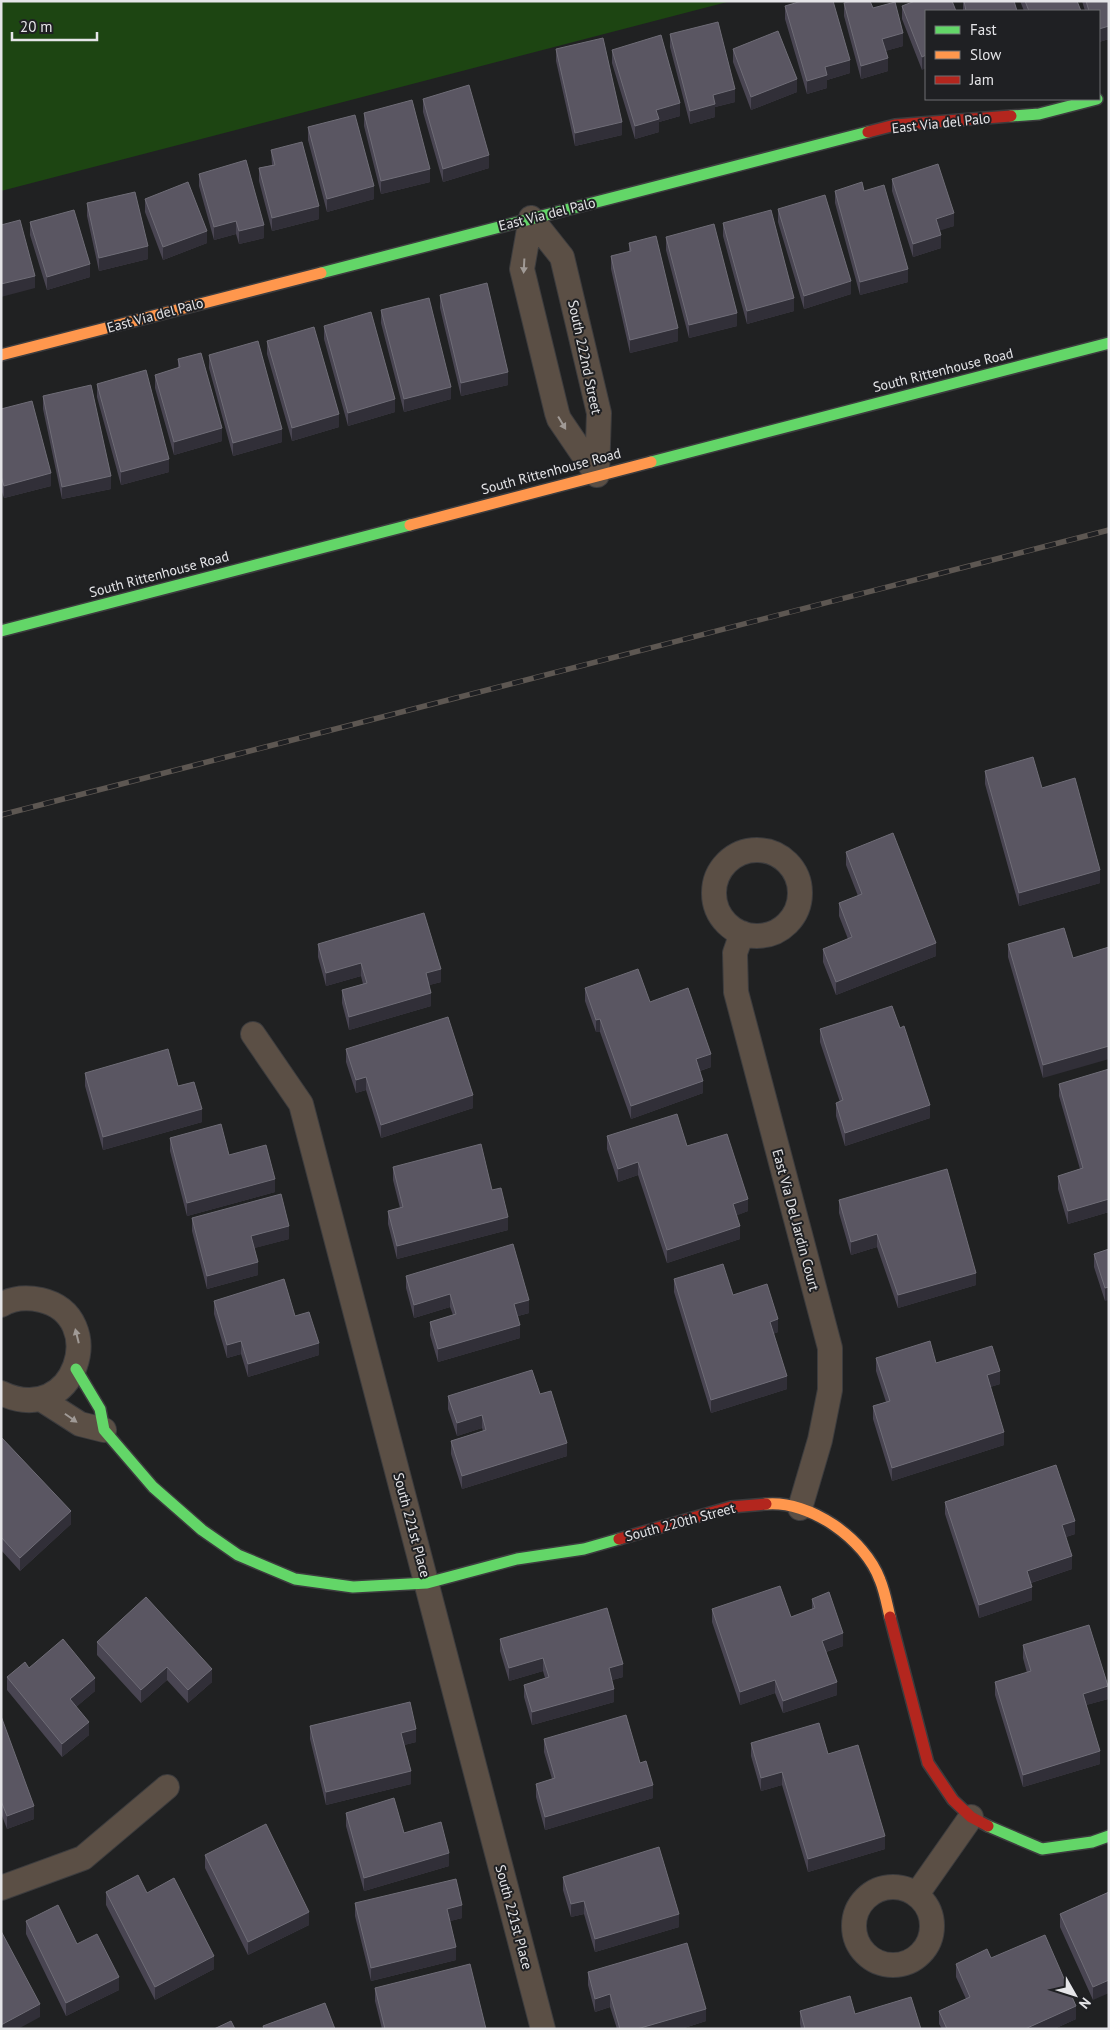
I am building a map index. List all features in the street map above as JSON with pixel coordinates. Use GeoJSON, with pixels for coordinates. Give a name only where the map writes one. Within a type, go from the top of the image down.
{"type":"FeatureCollection","features":[{"type":"Feature","properties":{"kind":"street","name":"East Via del Palo"},"geometry":{"type":"LineString","coordinates":[[1,355],[895,126],[1039,114],[1091,100]]}},
{"type":"Feature","properties":{"kind":"street","name":"South 222nd Street"},"geometry":{"type":"LineString","coordinates":[[531,218],[562,257],[599,412],[597,474]]}},
{"type":"Feature","properties":{"kind":"street"},"geometry":{"type":"LineString","coordinates":[[531,218],[522,269],[557,413],[597,474]]}},
{"type":"Feature","properties":{"kind":"street","name":"South Rittenhouse Road"},"geometry":{"type":"LineString","coordinates":[[1,631],[597,474],[1109,343]]}},
{"type":"Feature","properties":{"kind":"street","name":"East Via Del Jardin Court"},"geometry":{"type":"LineString","coordinates":[[742,933],[734,953],[736,992],[830,1348],[830,1390],[820,1440],[800,1508]]}},
{"type":"Feature","properties":{"kind":"street","name":"South 221st Place"},"geometry":{"type":"LineString","coordinates":[[253,1034],[301,1104],[543,2029]]}},
{"type":"Feature","properties":{"kind":"street"},"geometry":{"type":"LineString","coordinates":[[4,1398],[20,1400],[41,1399],[56,1393],[68,1382],[76,1369],[80,1353],[78,1336],[72,1322],[61,1309],[47,1301],[31,1297],[6,1298]]}},
{"type":"Feature","properties":{"kind":"street","name":"South 220th Street"},"geometry":{"type":"LineString","coordinates":[[76,1369],[100,1409],[104,1430],[153,1487],[202,1530],[238,1555],[295,1580],[353,1587],[427,1583],[517,1559],[584,1549],[731,1506],[779,1503],[800,1508],[828,1521],[860,1547],[880,1580],[928,1763],[953,1800],[972,1817],[997,1831],[1042,1849],[1092,1842],[1109,1836]]}},
{"type":"Feature","properties":{"kind":"street"},"geometry":{"type":"LineString","coordinates":[[41,1399],[80,1424],[104,1430]]}},
{"type":"Feature","properties":{"kind":"street"},"geometry":{"type":"LineString","coordinates":[[1,1888],[83,1858],[167,1787]]}},
{"type":"Feature","properties":{"kind":"street"},"geometry":{"type":"LineString","coordinates":[[916,1894],[972,1817]]}},
{"type":"Feature","properties":{"kind":"green space"},"geometry":{"type":"Polygon","coordinates":[[[1,1],[731,1],[1,191],[1,1]]]}},
{"type":"Feature","properties":{"kind":"building"},"geometry":{"type":"Polygon","coordinates":[[[802,1],[833,1],[850,60],[825,67],[827,75],[807,81],[785,6],[802,1]]]}},
{"type":"Feature","properties":{"kind":"building"},"geometry":{"type":"Polygon","coordinates":[[[870,1],[873,8],[895,2],[903,33],[882,39],[888,58],[861,66],[844,3],[870,1]]]}},
{"type":"Feature","properties":{"kind":"building"},"geometry":{"type":"Polygon","coordinates":[[[915,1],[952,1],[956,10],[925,10],[925,56],[922,57],[902,6],[915,1]]]}},
{"type":"Feature","properties":{"kind":"building"},"geometry":{"type":"Polygon","coordinates":[[[964,1],[1014,1],[1017,10],[966,10],[964,1]]]}},
{"type":"Feature","properties":{"kind":"building"},"geometry":{"type":"Polygon","coordinates":[[[1025,1],[1077,1],[1081,10],[1029,10],[1025,1]]]}},
{"type":"Feature","properties":{"kind":"building"},"geometry":{"type":"Polygon","coordinates":[[[1086,1],[1109,1],[1109,26],[1100,29],[1100,10],[1089,10],[1086,1]]]}},
{"type":"Feature","properties":{"kind":"building"},"geometry":{"type":"Polygon","coordinates":[[[718,22],[735,89],[713,95],[715,104],[690,111],[670,34],[718,22]]]}},
{"type":"Feature","properties":{"kind":"building"},"geometry":{"type":"Polygon","coordinates":[[[778,31],[797,79],[751,97],[733,49],[778,31]]]}},
{"type":"Feature","properties":{"kind":"building"},"geometry":{"type":"Polygon","coordinates":[[[661,35],[680,103],[656,110],[659,119],[635,126],[612,50],[661,35]]]}},
{"type":"Feature","properties":{"kind":"building"},"geometry":{"type":"Polygon","coordinates":[[[603,38],[622,122],[575,133],[556,49],[603,38]]]}},
{"type":"Feature","properties":{"kind":"building"},"geometry":{"type":"Polygon","coordinates":[[[469,85],[489,155],[443,169],[423,99],[469,85]]]}},
{"type":"Feature","properties":{"kind":"building"},"geometry":{"type":"Polygon","coordinates":[[[412,100],[430,169],[381,181],[364,113],[412,100]]]}},
{"type":"Feature","properties":{"kind":"building"},"geometry":{"type":"Polygon","coordinates":[[[355,115],[374,186],[327,199],[308,127],[355,115]]]}},
{"type":"Feature","properties":{"kind":"building"},"geometry":{"type":"Polygon","coordinates":[[[302,142],[319,206],[272,218],[259,168],[275,165],[271,150],[302,142]]]}},
{"type":"Feature","properties":{"kind":"building"},"geometry":{"type":"Polygon","coordinates":[[[246,160],[264,225],[239,231],[236,221],[214,227],[199,174],[246,160]]]}},
{"type":"Feature","properties":{"kind":"building"},"geometry":{"type":"Polygon","coordinates":[[[938,164],[954,213],[936,219],[941,235],[913,244],[892,179],[938,164]]]}},
{"type":"Feature","properties":{"kind":"building"},"geometry":{"type":"Polygon","coordinates":[[[188,182],[207,231],[163,247],[145,199],[188,182]]]}},
{"type":"Feature","properties":{"kind":"building"},"geometry":{"type":"Polygon","coordinates":[[[862,182],[864,191],[884,185],[908,269],[860,282],[835,191],[862,182]]]}},
{"type":"Feature","properties":{"kind":"building"},"geometry":{"type":"Polygon","coordinates":[[[135,192],[148,246],[99,258],[87,203],[135,192]]]}},
{"type":"Feature","properties":{"kind":"building"},"geometry":{"type":"Polygon","coordinates":[[[825,195],[851,281],[804,296],[778,209],[825,195]]]}},
{"type":"Feature","properties":{"kind":"building"},"geometry":{"type":"Polygon","coordinates":[[[74,210],[90,264],[47,277],[30,222],[74,210]]]}},
{"type":"Feature","properties":{"kind":"building"},"geometry":{"type":"Polygon","coordinates":[[[771,210],[794,298],[747,311],[723,223],[771,210]]]}},
{"type":"Feature","properties":{"kind":"building"},"geometry":{"type":"Polygon","coordinates":[[[20,220],[35,276],[1,284],[1,225],[20,220]]]}},
{"type":"Feature","properties":{"kind":"building"},"geometry":{"type":"Polygon","coordinates":[[[714,224],[737,313],[689,325],[666,237],[714,224]]]}},
{"type":"Feature","properties":{"kind":"building"},"geometry":{"type":"Polygon","coordinates":[[[656,236],[678,328],[630,340],[611,256],[631,251],[629,243],[656,236]]]}},
{"type":"Feature","properties":{"kind":"building"},"geometry":{"type":"Polygon","coordinates":[[[487,283],[508,372],[461,383],[440,295],[487,283]]]}},
{"type":"Feature","properties":{"kind":"building"},"geometry":{"type":"Polygon","coordinates":[[[429,298],[451,387],[404,399],[381,310],[429,298]]]}},
{"type":"Feature","properties":{"kind":"building"},"geometry":{"type":"Polygon","coordinates":[[[371,312],[395,399],[348,413],[324,326],[371,312]]]}},
{"type":"Feature","properties":{"kind":"building"},"geometry":{"type":"Polygon","coordinates":[[[314,327],[339,414],[292,428],[267,341],[314,327]]]}},
{"type":"Feature","properties":{"kind":"building"},"geometry":{"type":"Polygon","coordinates":[[[258,341],[282,429],[233,443],[209,355],[258,341]]]}},
{"type":"Feature","properties":{"kind":"building"},"geometry":{"type":"Polygon","coordinates":[[[201,353],[222,428],[174,442],[155,375],[180,367],[178,359],[201,353]]]}},
{"type":"Feature","properties":{"kind":"building"},"geometry":{"type":"Polygon","coordinates":[[[146,370],[169,459],[121,472],[97,384],[146,370]]]}},
{"type":"Feature","properties":{"kind":"building"},"geometry":{"type":"Polygon","coordinates":[[[91,385],[111,476],[62,487],[43,396],[91,385]]]}},
{"type":"Feature","properties":{"kind":"building"},"geometry":{"type":"Polygon","coordinates":[[[32,401],[51,473],[4,486],[1,476],[1,409],[32,401]]]}},
{"type":"Feature","properties":{"kind":"building"},"geometry":{"type":"Polygon","coordinates":[[[1033,757],[1042,788],[1075,778],[1100,870],[1019,893],[985,771],[1033,757]]]}},
{"type":"Feature","properties":{"kind":"building"},"geometry":{"type":"Polygon","coordinates":[[[893,833],[936,943],[836,982],[823,949],[852,937],[839,903],[862,894],[846,852],[893,833]]]}},
{"type":"Feature","properties":{"kind":"building"},"geometry":{"type":"Polygon","coordinates":[[[424,913],[441,969],[426,973],[431,993],[349,1017],[342,990],[367,983],[361,963],[326,973],[318,944],[424,913]]]}},
{"type":"Feature","properties":{"kind":"building"},"geometry":{"type":"Polygon","coordinates":[[[1064,928],[1073,958],[1109,947],[1109,1046],[1043,1065],[1008,944],[1064,928]]]}},
{"type":"Feature","properties":{"kind":"building"},"geometry":{"type":"Polygon","coordinates":[[[638,969],[650,1002],[688,988],[711,1054],[696,1059],[703,1081],[631,1106],[600,1019],[596,1020],[585,988],[638,969]]]}},
{"type":"Feature","properties":{"kind":"building"},"geometry":{"type":"Polygon","coordinates":[[[892,1006],[900,1028],[904,1026],[930,1105],[845,1133],[836,1103],[843,1100],[820,1029],[892,1006]]]}},
{"type":"Feature","properties":{"kind":"building"},"geometry":{"type":"Polygon","coordinates":[[[448,1017],[473,1095],[381,1125],[366,1077],[356,1080],[346,1049],[448,1017]]]}},
{"type":"Feature","properties":{"kind":"building"},"geometry":{"type":"Polygon","coordinates":[[[168,1049],[178,1086],[194,1082],[202,1109],[103,1137],[85,1073],[168,1049]]]}},
{"type":"Feature","properties":{"kind":"building"},"geometry":{"type":"Polygon","coordinates":[[[1109,1069],[1109,1199],[1068,1211],[1058,1176],[1083,1168],[1059,1084],[1109,1069]]]}},
{"type":"Feature","properties":{"kind":"building"},"geometry":{"type":"Polygon","coordinates":[[[677,1114],[687,1146],[727,1134],[748,1199],[733,1204],[740,1226],[667,1250],[638,1162],[618,1169],[607,1136],[677,1114]]]}},
{"type":"Feature","properties":{"kind":"building"},"geometry":{"type":"Polygon","coordinates":[[[221,1124],[229,1155],[266,1145],[275,1179],[187,1203],[170,1138],[221,1124]]]}},
{"type":"Feature","properties":{"kind":"building"},"geometry":{"type":"Polygon","coordinates":[[[481,1144],[492,1190],[501,1188],[508,1217],[397,1246],[388,1211],[403,1207],[393,1167],[481,1144]]]}},
{"type":"Feature","properties":{"kind":"building"},"geometry":{"type":"Polygon","coordinates":[[[947,1169],[976,1273],[898,1295],[877,1234],[851,1242],[839,1200],[947,1169]]]}},
{"type":"Feature","properties":{"kind":"building"},"geometry":{"type":"Polygon","coordinates":[[[281,1194],[289,1226],[251,1236],[258,1262],[207,1276],[192,1218],[281,1194]]]}},
{"type":"Feature","properties":{"kind":"building"},"geometry":{"type":"Polygon","coordinates":[[[513,1244],[529,1300],[514,1304],[520,1325],[438,1349],[430,1322],[456,1314],[450,1294],[414,1305],[406,1276],[513,1244]]]}},
{"type":"Feature","properties":{"kind":"building"},"geometry":{"type":"Polygon","coordinates":[[[1109,1249],[1109,1287],[1105,1288],[1094,1254],[1109,1249]]]}},
{"type":"Feature","properties":{"kind":"building"},"geometry":{"type":"Polygon","coordinates":[[[723,1264],[733,1295],[767,1284],[778,1319],[770,1322],[787,1376],[711,1400],[674,1279],[723,1264]]]}},
{"type":"Feature","properties":{"kind":"building"},"geometry":{"type":"Polygon","coordinates":[[[284,1279],[295,1316],[309,1312],[319,1343],[248,1364],[241,1341],[227,1345],[214,1301],[284,1279]]]}},
{"type":"Feature","properties":{"kind":"building"},"geometry":{"type":"Polygon","coordinates":[[[930,1341],[936,1363],[992,1346],[1000,1371],[987,1375],[1004,1432],[892,1468],[873,1406],[890,1401],[876,1358],[930,1341]]]}},
{"type":"Feature","properties":{"kind":"building"},"geometry":{"type":"Polygon","coordinates":[[[532,1370],[540,1394],[551,1391],[567,1443],[462,1476],[451,1441],[486,1430],[482,1415],[457,1423],[448,1396],[532,1370]]]}},
{"type":"Feature","properties":{"kind":"building"},"geometry":{"type":"Polygon","coordinates":[[[1,1437],[71,1511],[20,1558],[1,1537],[1,1437]]]}},
{"type":"Feature","properties":{"kind":"building"},"geometry":{"type":"Polygon","coordinates":[[[1056,1465],[1075,1521],[1062,1525],[1072,1556],[1027,1571],[1032,1587],[979,1605],[945,1502],[1056,1465]]]}},
{"type":"Feature","properties":{"kind":"building"},"geometry":{"type":"Polygon","coordinates":[[[780,1586],[791,1617],[815,1608],[812,1599],[829,1592],[843,1633],[822,1641],[837,1682],[783,1701],[775,1680],[740,1692],[712,1609],[780,1586]]]}},
{"type":"Feature","properties":{"kind":"building"},"geometry":{"type":"Polygon","coordinates":[[[146,1597],[212,1669],[188,1690],[167,1667],[141,1690],[97,1642],[146,1597]]]}},
{"type":"Feature","properties":{"kind":"building"},"geometry":{"type":"Polygon","coordinates":[[[607,1608],[623,1664],[609,1668],[614,1689],[532,1712],[524,1685],[549,1677],[543,1658],[509,1668],[500,1639],[607,1608]]]}},
{"type":"Feature","properties":{"kind":"building"},"geometry":{"type":"Polygon","coordinates":[[[1089,1625],[1108,1686],[1083,1694],[1100,1751],[1023,1775],[995,1682],[1031,1671],[1023,1645],[1089,1625]]]}},
{"type":"Feature","properties":{"kind":"building"},"geometry":{"type":"Polygon","coordinates":[[[63,1639],[95,1678],[70,1699],[89,1722],[62,1744],[7,1677],[25,1662],[29,1668],[63,1639]]]}},
{"type":"Feature","properties":{"kind":"building"},"geometry":{"type":"Polygon","coordinates":[[[410,1702],[416,1729],[401,1733],[411,1771],[326,1792],[310,1726],[410,1702]]]}},
{"type":"Feature","properties":{"kind":"building"},"geometry":{"type":"Polygon","coordinates":[[[626,1715],[640,1763],[646,1761],[653,1785],[545,1817],[536,1784],[555,1778],[544,1739],[626,1715]]]}},
{"type":"Feature","properties":{"kind":"building"},"geometry":{"type":"Polygon","coordinates":[[[1,1716],[34,1806],[7,1816],[1,1801],[1,1716]]]}},
{"type":"Feature","properties":{"kind":"building"},"geometry":{"type":"Polygon","coordinates":[[[819,1723],[828,1754],[858,1745],[885,1836],[808,1859],[782,1772],[761,1778],[751,1743],[819,1723]]]}},
{"type":"Feature","properties":{"kind":"building"},"geometry":{"type":"Polygon","coordinates":[[[394,1798],[404,1833],[441,1822],[449,1853],[364,1878],[346,1813],[394,1798]]]}},
{"type":"Feature","properties":{"kind":"building"},"geometry":{"type":"Polygon","coordinates":[[[266,1824],[309,1912],[248,1942],[205,1855],[266,1824]]]}},
{"type":"Feature","properties":{"kind":"building"},"geometry":{"type":"Polygon","coordinates":[[[659,1847],[679,1914],[595,1939],[584,1901],[571,1904],[563,1877],[659,1847]]]}},
{"type":"Feature","properties":{"kind":"building"},"geometry":{"type":"Polygon","coordinates":[[[138,1875],[147,1893],[174,1878],[214,1956],[155,1987],[106,1892],[138,1875]]]}},
{"type":"Feature","properties":{"kind":"building"},"geometry":{"type":"Polygon","coordinates":[[[456,1879],[462,1905],[447,1909],[456,1947],[371,1968],[355,1903],[456,1879]]]}},
{"type":"Feature","properties":{"kind":"building"},"geometry":{"type":"Polygon","coordinates":[[[1109,1892],[1109,1980],[1093,1987],[1060,1914],[1109,1892]]]}},
{"type":"Feature","properties":{"kind":"building"},"geometry":{"type":"Polygon","coordinates":[[[58,1905],[77,1944],[97,1934],[119,1977],[66,2003],[26,1921],[58,1905]]]}},
{"type":"Feature","properties":{"kind":"building"},"geometry":{"type":"Polygon","coordinates":[[[1,1931],[40,2004],[1,2025],[1,1931]]]}},
{"type":"Feature","properties":{"kind":"building"},"geometry":{"type":"Polygon","coordinates":[[[1045,1935],[1076,2006],[1025,2029],[947,2029],[939,2011],[970,1997],[956,1964],[987,1949],[991,1958],[1045,1935]]]}},
{"type":"Feature","properties":{"kind":"building"},"geometry":{"type":"Polygon","coordinates":[[[687,1943],[706,2009],[637,2029],[620,2029],[610,1994],[595,1999],[588,1972],[687,1943]]]}},
{"type":"Feature","properties":{"kind":"building"},"geometry":{"type":"Polygon","coordinates":[[[470,1964],[486,2029],[385,2029],[375,1988],[470,1964]]]}},
{"type":"Feature","properties":{"kind":"building"},"geometry":{"type":"Polygon","coordinates":[[[850,1996],[855,2014],[911,1997],[921,2029],[805,2029],[800,2011],[850,1996]]]}},
{"type":"Feature","properties":{"kind":"building"},"geometry":{"type":"Polygon","coordinates":[[[325,2003],[335,2029],[264,2029],[263,2026],[325,2003]]]}},
{"type":"Feature","properties":{"kind":"building"},"geometry":{"type":"Polygon","coordinates":[[[231,2021],[235,2029],[214,2029],[231,2021]]]}},
{"type":"Feature","properties":{"kind":"railway"},"geometry":{"type":"LineString","coordinates":[[1,815],[1109,530]]}},
{"type":"Feature","properties":{"kind":"traffic: fast"},"geometry":{"type":"LineString","coordinates":[[1011,116],[1039,114],[1093,100]]}},
{"type":"Feature","properties":{"kind":"traffic: fast"},"geometry":{"type":"LineString","coordinates":[[321,273],[868,132]]}},
{"type":"Feature","properties":{"kind":"traffic: fast"},"geometry":{"type":"LineString","coordinates":[[651,462],[1109,343]]}},
{"type":"Feature","properties":{"kind":"traffic: fast"},"geometry":{"type":"LineString","coordinates":[[1,631],[410,525]]}},
{"type":"Feature","properties":{"kind":"traffic: fast"},"geometry":{"type":"LineString","coordinates":[[76,1369],[100,1409],[104,1430],[153,1487],[202,1530],[238,1555],[295,1579],[353,1587],[427,1583],[517,1559],[584,1549],[619,1539]]}},
{"type":"Feature","properties":{"kind":"traffic: fast"},"geometry":{"type":"LineString","coordinates":[[988,1826],[1042,1849],[1092,1842],[1109,1836]]}},
{"type":"Feature","properties":{"kind":"traffic: slow"},"geometry":{"type":"LineString","coordinates":[[1,355],[321,273]]}},
{"type":"Feature","properties":{"kind":"traffic: slow"},"geometry":{"type":"LineString","coordinates":[[410,525],[651,462]]}},
{"type":"Feature","properties":{"kind":"traffic: slow"},"geometry":{"type":"LineString","coordinates":[[766,1504],[783,1504],[800,1508],[834,1525],[849,1537],[873,1565],[885,1594],[890,1617]]}},
{"type":"Feature","properties":{"kind":"traffic: jam"},"geometry":{"type":"LineString","coordinates":[[868,132],[895,125],[1011,116]]}},
{"type":"Feature","properties":{"kind":"traffic: jam"},"geometry":{"type":"LineString","coordinates":[[619,1539],[731,1507],[766,1504]]}},
{"type":"Feature","properties":{"kind":"traffic: jam"},"geometry":{"type":"LineString","coordinates":[[890,1617],[928,1763],[953,1800],[971,1817],[988,1826]]}}]}
